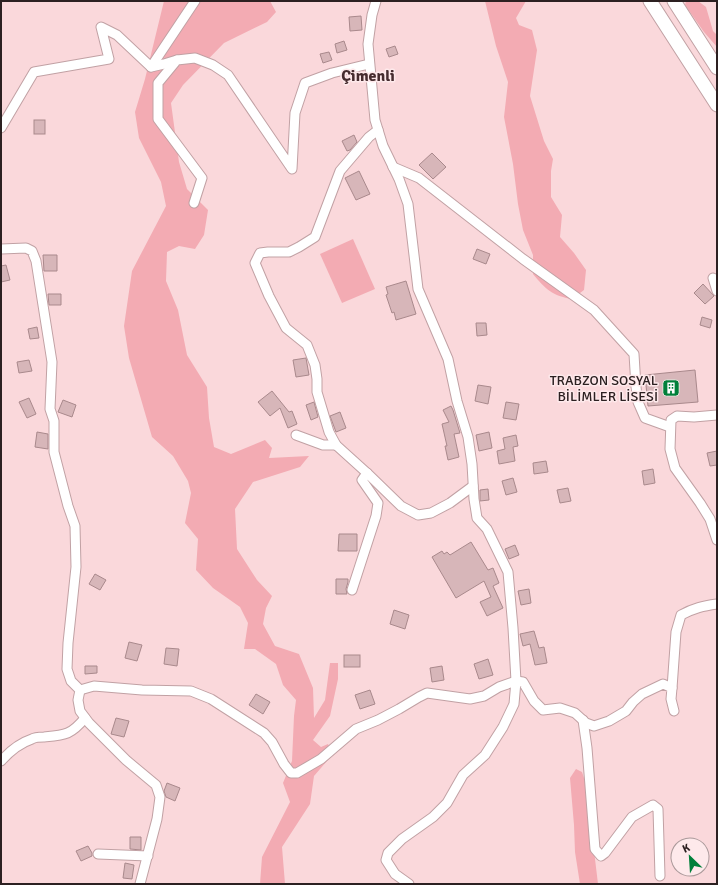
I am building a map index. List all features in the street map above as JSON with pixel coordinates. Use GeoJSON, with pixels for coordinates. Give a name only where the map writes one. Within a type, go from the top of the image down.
{"type":"FeatureCollection","features":[{"type":"Feature","properties":{"kind":"main road"},"geometry":{"type":"LineString","coordinates":[[650,1],[717,105]]}},
{"type":"Feature","properties":{"kind":"main road"},"geometry":{"type":"LineString","coordinates":[[674,1],[717,68]]}},
{"type":"Feature","properties":{"kind":"street"},"geometry":{"type":"LineString","coordinates":[[150,67],[195,1]]}},
{"type":"Feature","properties":{"kind":"street"},"geometry":{"type":"LineString","coordinates":[[376,1],[372,15],[368,44],[375,120],[383,146],[399,179],[408,204],[418,289],[448,359],[457,400],[468,438],[472,464],[474,499],[478,518],[487,529],[508,572],[516,681],[514,704],[503,727],[485,755],[463,775],[447,803],[433,818],[402,839],[388,853],[386,860],[395,874],[409,884]]}},
{"type":"Feature","properties":{"kind":"street"},"geometry":{"type":"LineString","coordinates":[[1,128],[34,72],[109,59],[101,27],[117,35],[150,67]]}},
{"type":"Feature","properties":{"kind":"street"},"geometry":{"type":"LineString","coordinates":[[150,67],[177,60],[195,58],[228,75],[292,169],[295,113],[305,83],[332,73],[369,64]]}},
{"type":"Feature","properties":{"kind":"street"},"geometry":{"type":"LineString","coordinates":[[177,60],[158,84],[158,118],[202,178],[194,203]]}},
{"type":"Feature","properties":{"kind":"street"},"geometry":{"type":"LineString","coordinates":[[378,130],[369,137],[340,171],[315,237],[289,252],[260,253],[256,263],[269,296],[286,328],[307,345],[315,365],[317,392],[329,432],[336,445],[401,506],[418,515],[431,513],[450,503],[473,486]]}},
{"type":"Feature","properties":{"kind":"street"},"geometry":{"type":"LineString","coordinates":[[393,167],[418,178],[523,259],[594,310],[634,354],[638,402],[645,418],[670,427]]}},
{"type":"Feature","properties":{"kind":"street"},"geometry":{"type":"LineString","coordinates":[[1,249],[26,248],[32,251],[36,261],[52,362],[50,409],[54,421],[54,452],[68,506],[75,526],[76,567],[68,643],[67,669],[71,681],[80,690]]}},
{"type":"Feature","properties":{"kind":"street"},"geometry":{"type":"LineString","coordinates":[[713,278],[717,291]]}},
{"type":"Feature","properties":{"kind":"street"},"geometry":{"type":"LineString","coordinates":[[717,415],[694,417],[677,416],[671,420],[670,427],[670,449],[675,468],[710,520],[717,540]]}},
{"type":"Feature","properties":{"kind":"street"},"geometry":{"type":"LineString","coordinates":[[296,435],[323,445],[336,445]]}},
{"type":"Feature","properties":{"kind":"street"},"geometry":{"type":"LineString","coordinates":[[352,590],[376,516],[378,503],[362,480],[367,473]]}},
{"type":"Feature","properties":{"kind":"street"},"geometry":{"type":"LineString","coordinates":[[674,711],[671,699],[676,632],[681,615],[690,610],[717,604]]}},
{"type":"Feature","properties":{"kind":"street"},"geometry":{"type":"LineString","coordinates":[[80,690],[94,686],[142,690],[191,691],[210,699],[264,733],[272,742],[284,764],[291,773],[297,773],[321,759],[356,729],[378,720],[419,696],[427,693],[470,699],[484,696],[499,687],[516,681],[523,682],[534,701],[543,710],[560,708],[575,713],[586,723],[594,726],[609,722],[626,711],[642,694],[663,684],[672,688]]}},
{"type":"Feature","properties":{"kind":"street"},"geometry":{"type":"LineString","coordinates":[[80,690],[78,700],[80,711],[89,724],[126,760],[156,785],[160,797],[157,819],[140,884]]}},
{"type":"Feature","properties":{"kind":"street"},"geometry":{"type":"LineString","coordinates":[[1,761],[20,744],[33,738],[64,735],[71,732],[85,718]]}},
{"type":"Feature","properties":{"kind":"street"},"geometry":{"type":"LineString","coordinates":[[583,720],[587,748],[595,849],[600,856],[605,852],[632,817],[653,805],[658,809],[660,876]]}},
{"type":"Feature","properties":{"kind":"street"},"geometry":{"type":"LineString","coordinates":[[98,854],[148,856]]}},
{"type":"Feature","properties":{"kind":"shaded area"},"geometry":{"type":"Polygon","coordinates":[[[164,1],[270,1],[276,12],[267,22],[224,43],[183,85],[171,103],[179,162],[187,189],[208,210],[204,235],[195,249],[179,246],[167,252],[166,281],[178,310],[187,355],[207,387],[209,418],[214,447],[231,454],[265,440],[272,448],[269,458],[309,456],[300,467],[253,482],[235,509],[237,549],[257,580],[272,596],[266,608],[263,624],[275,646],[299,654],[313,688],[314,718],[325,700],[330,663],[338,663],[338,679],[330,716],[313,740],[321,747],[328,744],[333,754],[314,776],[310,804],[282,847],[285,884],[260,884],[262,857],[290,802],[283,783],[292,761],[296,700],[283,685],[276,664],[255,649],[244,649],[248,623],[240,607],[213,588],[196,570],[198,539],[185,523],[191,493],[188,481],[173,456],[152,437],[129,358],[124,326],[132,271],[166,206],[161,182],[139,138],[135,112],[145,79],[164,1]]]}},
{"type":"Feature","properties":{"kind":"shaded area"},"geometry":{"type":"Polygon","coordinates":[[[485,1],[526,1],[516,18],[519,25],[532,30],[537,50],[530,96],[544,141],[553,159],[551,171],[551,197],[562,215],[560,237],[586,270],[584,290],[572,299],[554,294],[541,284],[533,274],[533,255],[523,230],[504,117],[508,82],[496,46],[485,1]]]}},
{"type":"Feature","properties":{"kind":"shaded area"},"geometry":{"type":"Polygon","coordinates":[[[686,1],[698,1],[706,7],[713,31],[717,35],[717,47],[704,32],[685,5],[686,1]]]}},
{"type":"Feature","properties":{"kind":"shaded area"},"geometry":{"type":"Polygon","coordinates":[[[353,239],[375,289],[342,303],[320,254],[353,239]]]}},
{"type":"Feature","properties":{"kind":"shaded area"},"geometry":{"type":"Polygon","coordinates":[[[576,769],[582,772],[586,784],[598,884],[580,884],[575,852],[570,778],[576,769]]]}},
{"type":"Feature","properties":{"kind":"building"},"geometry":{"type":"Polygon","coordinates":[[[361,16],[362,30],[350,31],[349,17],[361,16]]]}},
{"type":"Feature","properties":{"kind":"building"},"geometry":{"type":"Polygon","coordinates":[[[344,41],[347,50],[337,53],[335,44],[344,41]]]}},
{"type":"Feature","properties":{"kind":"building"},"geometry":{"type":"Polygon","coordinates":[[[395,46],[398,54],[389,57],[386,49],[395,46]]]}},
{"type":"Feature","properties":{"kind":"building"},"geometry":{"type":"Polygon","coordinates":[[[329,52],[332,60],[323,63],[320,54],[329,52]]]}},
{"type":"Feature","properties":{"kind":"building"},"geometry":{"type":"Polygon","coordinates":[[[34,120],[45,120],[45,134],[34,134],[34,120]]]}},
{"type":"Feature","properties":{"kind":"building"},"geometry":{"type":"Polygon","coordinates":[[[354,135],[357,142],[350,150],[347,151],[342,141],[354,135]]]}},
{"type":"Feature","properties":{"kind":"building"},"geometry":{"type":"Polygon","coordinates":[[[432,153],[446,167],[433,179],[419,165],[432,153]]]}},
{"type":"Feature","properties":{"kind":"building"},"geometry":{"type":"Polygon","coordinates":[[[359,171],[370,194],[356,200],[345,178],[359,171]]]}},
{"type":"Feature","properties":{"kind":"building"},"geometry":{"type":"Polygon","coordinates":[[[477,249],[490,254],[486,264],[473,259],[477,249]]]}},
{"type":"Feature","properties":{"kind":"building"},"geometry":{"type":"Polygon","coordinates":[[[43,255],[57,255],[57,271],[44,271],[43,255]]]}},
{"type":"Feature","properties":{"kind":"building"},"geometry":{"type":"Polygon","coordinates":[[[6,265],[10,280],[1,282],[1,266],[6,265]]]}},
{"type":"Feature","properties":{"kind":"building"},"geometry":{"type":"Polygon","coordinates":[[[406,281],[416,314],[396,320],[386,295],[388,294],[386,287],[406,281]]]}},
{"type":"Feature","properties":{"kind":"building"},"geometry":{"type":"Polygon","coordinates":[[[703,284],[714,296],[705,304],[694,293],[703,284]]]}},
{"type":"Feature","properties":{"kind":"building"},"geometry":{"type":"Polygon","coordinates":[[[48,294],[61,294],[61,305],[49,305],[48,294]]]}},
{"type":"Feature","properties":{"kind":"building"},"geometry":{"type":"Polygon","coordinates":[[[702,317],[712,320],[710,328],[700,325],[702,317]]]}},
{"type":"Feature","properties":{"kind":"building"},"geometry":{"type":"Polygon","coordinates":[[[476,323],[486,323],[487,335],[477,336],[476,323]]]}},
{"type":"Feature","properties":{"kind":"building"},"geometry":{"type":"Polygon","coordinates":[[[37,327],[39,338],[30,339],[28,329],[37,327]]]}},
{"type":"Feature","properties":{"kind":"building"},"geometry":{"type":"Polygon","coordinates":[[[306,358],[309,375],[296,377],[293,360],[306,358]]]}},
{"type":"Feature","properties":{"kind":"building"},"geometry":{"type":"Polygon","coordinates":[[[29,360],[32,371],[19,373],[17,362],[29,360]]]}},
{"type":"Feature","properties":{"kind":"building","name":"TRABZON SOSYAL BİLİMLER LİSESİ"},"geometry":{"type":"Polygon","coordinates":[[[695,370],[698,402],[648,406],[645,375],[695,370]]]}},
{"type":"Feature","properties":{"kind":"building"},"geometry":{"type":"Polygon","coordinates":[[[478,385],[491,387],[488,404],[475,401],[478,385]]]}},
{"type":"Feature","properties":{"kind":"building"},"geometry":{"type":"Polygon","coordinates":[[[272,391],[289,412],[292,411],[297,424],[288,428],[280,408],[270,416],[258,402],[272,391]]]}},
{"type":"Feature","properties":{"kind":"building"},"geometry":{"type":"Polygon","coordinates":[[[29,398],[36,414],[27,418],[19,402],[29,398]]]}},
{"type":"Feature","properties":{"kind":"building"},"geometry":{"type":"Polygon","coordinates":[[[63,400],[76,405],[72,417],[58,412],[63,400]]]}},
{"type":"Feature","properties":{"kind":"building"},"geometry":{"type":"Polygon","coordinates":[[[314,402],[318,417],[311,420],[306,405],[314,402]]]}},
{"type":"Feature","properties":{"kind":"building"},"geometry":{"type":"Polygon","coordinates":[[[506,402],[519,404],[516,420],[503,418],[506,402]]]}},
{"type":"Feature","properties":{"kind":"building"},"geometry":{"type":"Polygon","coordinates":[[[451,406],[460,433],[454,434],[459,457],[448,460],[445,446],[447,446],[442,424],[449,422],[443,410],[451,406]]]}},
{"type":"Feature","properties":{"kind":"building"},"geometry":{"type":"Polygon","coordinates":[[[340,412],[346,428],[336,432],[330,416],[340,412]]]}},
{"type":"Feature","properties":{"kind":"building"},"geometry":{"type":"Polygon","coordinates":[[[37,432],[48,434],[48,449],[35,447],[37,432]]]}},
{"type":"Feature","properties":{"kind":"building"},"geometry":{"type":"Polygon","coordinates":[[[489,432],[492,448],[479,451],[476,435],[489,432]]]}},
{"type":"Feature","properties":{"kind":"building"},"geometry":{"type":"Polygon","coordinates":[[[516,435],[518,446],[513,447],[515,461],[499,464],[497,451],[505,449],[503,438],[516,435]]]}},
{"type":"Feature","properties":{"kind":"building"},"geometry":{"type":"Polygon","coordinates":[[[717,451],[717,465],[710,466],[707,453],[717,451]]]}},
{"type":"Feature","properties":{"kind":"building"},"geometry":{"type":"Polygon","coordinates":[[[546,461],[548,472],[534,474],[533,463],[546,461]]]}},
{"type":"Feature","properties":{"kind":"building"},"geometry":{"type":"Polygon","coordinates":[[[653,469],[655,483],[644,485],[642,471],[653,469]]]}},
{"type":"Feature","properties":{"kind":"building"},"geometry":{"type":"Polygon","coordinates":[[[513,478],[517,492],[506,495],[502,481],[513,478]]]}},
{"type":"Feature","properties":{"kind":"building"},"geometry":{"type":"Polygon","coordinates":[[[568,488],[571,501],[560,503],[557,490],[568,488]]]}},
{"type":"Feature","properties":{"kind":"building"},"geometry":{"type":"Polygon","coordinates":[[[488,489],[489,500],[480,501],[480,490],[488,489]]]}},
{"type":"Feature","properties":{"kind":"building"},"geometry":{"type":"Polygon","coordinates":[[[339,534],[357,534],[357,551],[338,551],[339,534]]]}},
{"type":"Feature","properties":{"kind":"building"},"geometry":{"type":"Polygon","coordinates":[[[471,542],[488,570],[493,568],[499,583],[493,586],[503,608],[487,616],[480,602],[491,597],[484,581],[456,598],[432,557],[442,551],[444,554],[447,552],[450,555],[471,542]]]}},
{"type":"Feature","properties":{"kind":"building"},"geometry":{"type":"Polygon","coordinates":[[[515,545],[519,555],[509,559],[505,549],[515,545]]]}},
{"type":"Feature","properties":{"kind":"building"},"geometry":{"type":"Polygon","coordinates":[[[95,574],[106,580],[100,590],[89,584],[95,574]]]}},
{"type":"Feature","properties":{"kind":"building"},"geometry":{"type":"Polygon","coordinates":[[[336,579],[348,579],[346,589],[347,594],[336,594],[336,579]]]}},
{"type":"Feature","properties":{"kind":"building"},"geometry":{"type":"Polygon","coordinates":[[[529,589],[531,603],[521,605],[518,591],[529,589]]]}},
{"type":"Feature","properties":{"kind":"building"},"geometry":{"type":"Polygon","coordinates":[[[394,610],[409,615],[405,629],[390,624],[394,610]]]}},
{"type":"Feature","properties":{"kind":"building"},"geometry":{"type":"Polygon","coordinates":[[[534,631],[539,648],[544,647],[547,663],[535,665],[530,644],[523,646],[520,634],[534,631]]]}},
{"type":"Feature","properties":{"kind":"building"},"geometry":{"type":"Polygon","coordinates":[[[129,642],[142,645],[137,661],[125,658],[129,642]]]}},
{"type":"Feature","properties":{"kind":"building"},"geometry":{"type":"Polygon","coordinates":[[[166,648],[179,649],[177,666],[164,664],[166,648]]]}},
{"type":"Feature","properties":{"kind":"building"},"geometry":{"type":"Polygon","coordinates":[[[344,655],[360,655],[360,667],[344,667],[344,655]]]}},
{"type":"Feature","properties":{"kind":"building"},"geometry":{"type":"Polygon","coordinates":[[[488,659],[493,675],[479,679],[474,664],[488,659]]]}},
{"type":"Feature","properties":{"kind":"building"},"geometry":{"type":"Polygon","coordinates":[[[85,666],[97,666],[97,673],[85,674],[85,666]]]}},
{"type":"Feature","properties":{"kind":"building"},"geometry":{"type":"Polygon","coordinates":[[[442,666],[444,680],[432,682],[430,668],[442,666]]]}},
{"type":"Feature","properties":{"kind":"building"},"geometry":{"type":"Polygon","coordinates":[[[370,690],[375,704],[360,709],[355,695],[370,690]]]}},
{"type":"Feature","properties":{"kind":"building"},"geometry":{"type":"Polygon","coordinates":[[[256,694],[270,702],[263,714],[249,705],[256,694]]]}},
{"type":"Feature","properties":{"kind":"building"},"geometry":{"type":"Polygon","coordinates":[[[116,718],[129,721],[124,737],[111,734],[116,718]]]}},
{"type":"Feature","properties":{"kind":"building"},"geometry":{"type":"Polygon","coordinates":[[[167,783],[180,788],[175,801],[166,797],[164,791],[167,783]]]}},
{"type":"Feature","properties":{"kind":"building"},"geometry":{"type":"Polygon","coordinates":[[[130,837],[141,837],[141,850],[130,849],[130,837]]]}},
{"type":"Feature","properties":{"kind":"building"},"geometry":{"type":"Polygon","coordinates":[[[88,846],[92,856],[81,861],[76,851],[88,846]]]}},
{"type":"Feature","properties":{"kind":"building"},"geometry":{"type":"Polygon","coordinates":[[[125,863],[134,865],[132,879],[123,878],[125,863]]]}},
{"type":"Feature","properties":{"kind":"place","name":"TRABZON SOSYAL BİLİMLER LİSESİ"},"geometry":{"type":"Point","coordinates":[671,388]}},
{"type":"Feature","properties":{"kind":"district","name":"Çimenli"},"geometry":{"type":"Point","coordinates":[368,75]}}]}
